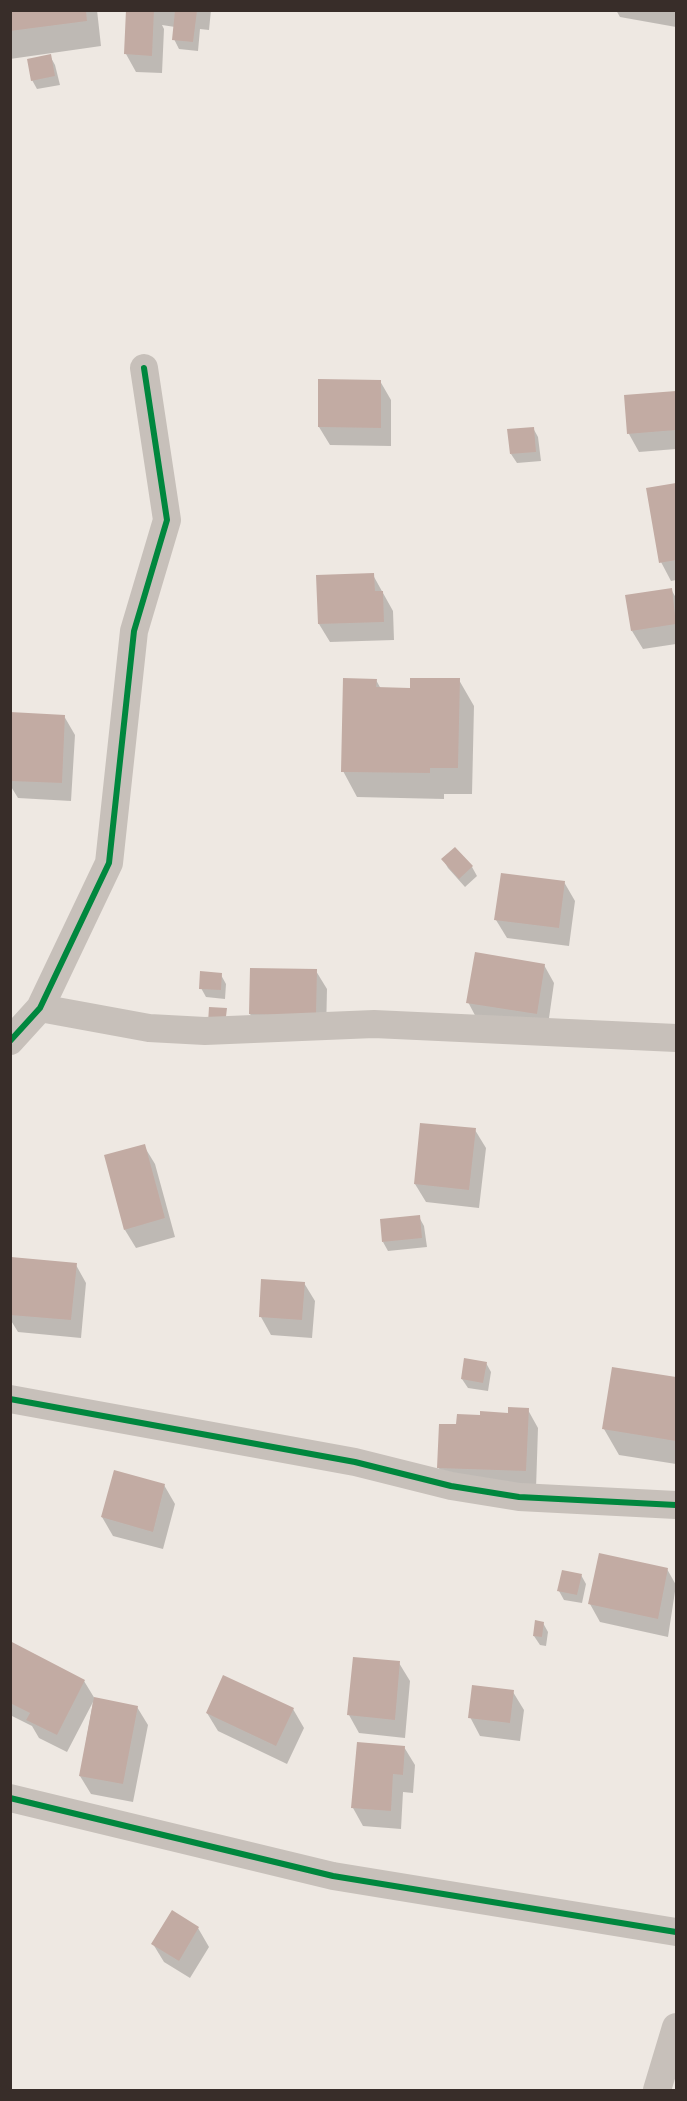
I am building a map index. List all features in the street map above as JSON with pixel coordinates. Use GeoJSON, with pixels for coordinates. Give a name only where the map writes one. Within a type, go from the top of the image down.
{"type":"FeatureCollection","features":[{"type":"Feature","properties":{"kind":"street"},"geometry":{"type":"LineString","coordinates":[[10,1041],[40,1008],[109,863],[134,631],[166,520],[144,368]]}},
{"type":"Feature","properties":{"kind":"street"},"geometry":{"type":"LineString","coordinates":[[40,1008],[149,1028],[205,1031],[374,1024],[676,1038]]}},
{"type":"Feature","properties":{"kind":"street"},"geometry":{"type":"LineString","coordinates":[[10,1399],[355,1462],[451,1486],[519,1497],[676,1505]]}},
{"type":"Feature","properties":{"kind":"street"},"geometry":{"type":"LineString","coordinates":[[10,1798],[333,1876],[676,1932]]}},
{"type":"Feature","properties":{"kind":"street"},"geometry":{"type":"LineString","coordinates":[[657,2091],[676,2027]]}},
{"type":"Feature","properties":{"kind":"building"},"geometry":{"type":"Polygon","coordinates":[[[10,10],[86,10],[87,21],[10,31],[10,10]]]}},
{"type":"Feature","properties":{"kind":"building"},"geometry":{"type":"Polygon","coordinates":[[[126,10],[154,10],[152,56],[124,54],[126,10]]]}},
{"type":"Feature","properties":{"kind":"building"},"geometry":{"type":"Polygon","coordinates":[[[175,10],[197,11],[193,42],[172,40],[175,10]]]}},
{"type":"Feature","properties":{"kind":"building"},"geometry":{"type":"Polygon","coordinates":[[[51,54],[55,76],[31,81],[27,59],[51,54]]]}},
{"type":"Feature","properties":{"kind":"building"},"geometry":{"type":"Polygon","coordinates":[[[318,379],[381,380],[381,428],[318,427],[318,379]]]}},
{"type":"Feature","properties":{"kind":"building"},"geometry":{"type":"Polygon","coordinates":[[[676,391],[676,430],[627,434],[624,395],[676,391]]]}},
{"type":"Feature","properties":{"kind":"building"},"geometry":{"type":"Polygon","coordinates":[[[534,427],[536,452],[510,454],[507,429],[534,427]]]}},
{"type":"Feature","properties":{"kind":"building"},"geometry":{"type":"Polygon","coordinates":[[[676,483],[676,560],[659,563],[646,488],[676,483]]]}},
{"type":"Feature","properties":{"kind":"building"},"geometry":{"type":"Polygon","coordinates":[[[374,573],[375,591],[383,591],[384,622],[318,624],[316,575],[374,573]]]}},
{"type":"Feature","properties":{"kind":"building"},"geometry":{"type":"Polygon","coordinates":[[[672,588],[676,624],[631,631],[625,595],[672,588]]]}},
{"type":"Feature","properties":{"kind":"building"},"geometry":{"type":"Polygon","coordinates":[[[343,678],[377,679],[376,687],[410,688],[410,678],[460,678],[458,768],[430,768],[430,773],[341,772],[343,678]]]}},
{"type":"Feature","properties":{"kind":"building"},"geometry":{"type":"Polygon","coordinates":[[[10,712],[65,715],[62,783],[10,781],[10,712]]]}},
{"type":"Feature","properties":{"kind":"building"},"geometry":{"type":"Polygon","coordinates":[[[455,847],[473,866],[459,879],[441,859],[455,847]]]}},
{"type":"Feature","properties":{"kind":"building"},"geometry":{"type":"Polygon","coordinates":[[[501,873],[565,881],[559,928],[494,920],[501,873]]]}},
{"type":"Feature","properties":{"kind":"building"},"geometry":{"type":"Polygon","coordinates":[[[475,952],[545,964],[537,1014],[466,1003],[475,952]]]}},
{"type":"Feature","properties":{"kind":"building"},"geometry":{"type":"Polygon","coordinates":[[[250,968],[317,969],[316,1016],[249,1014],[250,968]]]}},
{"type":"Feature","properties":{"kind":"building"},"geometry":{"type":"Polygon","coordinates":[[[200,971],[222,973],[221,990],[199,989],[200,971]]]}},
{"type":"Feature","properties":{"kind":"building"},"geometry":{"type":"Polygon","coordinates":[[[209,1007],[227,1008],[225,1025],[208,1023],[209,1007]]]}},
{"type":"Feature","properties":{"kind":"building"},"geometry":{"type":"Polygon","coordinates":[[[420,1123],[476,1128],[469,1190],[414,1184],[420,1123]]]}},
{"type":"Feature","properties":{"kind":"building"},"geometry":{"type":"Polygon","coordinates":[[[145,1144],[165,1218],[124,1230],[104,1155],[145,1144]]]}},
{"type":"Feature","properties":{"kind":"building"},"geometry":{"type":"Polygon","coordinates":[[[420,1215],[422,1238],[382,1242],[380,1219],[420,1215]]]}},
{"type":"Feature","properties":{"kind":"building"},"geometry":{"type":"Polygon","coordinates":[[[11,1257],[77,1263],[71,1320],[10,1315],[11,1257]]]}},
{"type":"Feature","properties":{"kind":"building"},"geometry":{"type":"Polygon","coordinates":[[[261,1279],[305,1282],[302,1320],[259,1317],[261,1279]]]}},
{"type":"Feature","properties":{"kind":"building"},"geometry":{"type":"Polygon","coordinates":[[[464,1358],[487,1362],[483,1383],[461,1379],[464,1358]]]}},
{"type":"Feature","properties":{"kind":"building"},"geometry":{"type":"Polygon","coordinates":[[[612,1367],[676,1377],[676,1441],[602,1429],[612,1367]]]}},
{"type":"Feature","properties":{"kind":"building"},"geometry":{"type":"Polygon","coordinates":[[[508,1407],[529,1408],[526,1471],[437,1468],[439,1424],[456,1424],[457,1414],[480,1415],[480,1411],[508,1413],[508,1407]]]}},
{"type":"Feature","properties":{"kind":"building"},"geometry":{"type":"Polygon","coordinates":[[[114,1470],[165,1484],[153,1532],[101,1517],[114,1470]]]}},
{"type":"Feature","properties":{"kind":"building"},"geometry":{"type":"Polygon","coordinates":[[[599,1553],[668,1568],[658,1619],[588,1604],[599,1553]]]}},
{"type":"Feature","properties":{"kind":"building"},"geometry":{"type":"Polygon","coordinates":[[[562,1570],[582,1574],[577,1595],[557,1591],[562,1570]]]}},
{"type":"Feature","properties":{"kind":"building"},"geometry":{"type":"Polygon","coordinates":[[[535,1620],[544,1622],[542,1637],[533,1636],[535,1620]]]}},
{"type":"Feature","properties":{"kind":"building"},"geometry":{"type":"Polygon","coordinates":[[[10,1641],[85,1680],[57,1735],[26,1720],[30,1713],[10,1703],[10,1641]]]}},
{"type":"Feature","properties":{"kind":"building"},"geometry":{"type":"Polygon","coordinates":[[[353,1657],[400,1661],[395,1720],[347,1715],[353,1657]]]}},
{"type":"Feature","properties":{"kind":"building"},"geometry":{"type":"Polygon","coordinates":[[[223,1675],[294,1708],[276,1746],[206,1713],[223,1675]]]}},
{"type":"Feature","properties":{"kind":"building"},"geometry":{"type":"Polygon","coordinates":[[[472,1685],[514,1690],[510,1723],[468,1718],[472,1685]]]}},
{"type":"Feature","properties":{"kind":"building"},"geometry":{"type":"Polygon","coordinates":[[[94,1697],[138,1706],[123,1784],[79,1776],[94,1697]]]}},
{"type":"Feature","properties":{"kind":"building"},"geometry":{"type":"Polygon","coordinates":[[[357,1742],[405,1746],[403,1775],[393,1774],[391,1811],[351,1808],[357,1742]]]}},
{"type":"Feature","properties":{"kind":"building"},"geometry":{"type":"Polygon","coordinates":[[[172,1910],[199,1927],[179,1961],[151,1944],[172,1910]]]}},
{"type":"Feature","properties":{"kind":"cycle path"},"geometry":{"type":"LineString","coordinates":[[10,1041],[40,1008],[109,863],[134,631],[167,520],[144,368]]}},
{"type":"Feature","properties":{"kind":"cycle path"},"geometry":{"type":"LineString","coordinates":[[10,1399],[355,1462],[451,1486],[519,1497],[676,1505]]}},
{"type":"Feature","properties":{"kind":"cycle path"},"geometry":{"type":"LineString","coordinates":[[10,1798],[333,1876],[676,1932]]}}]}
